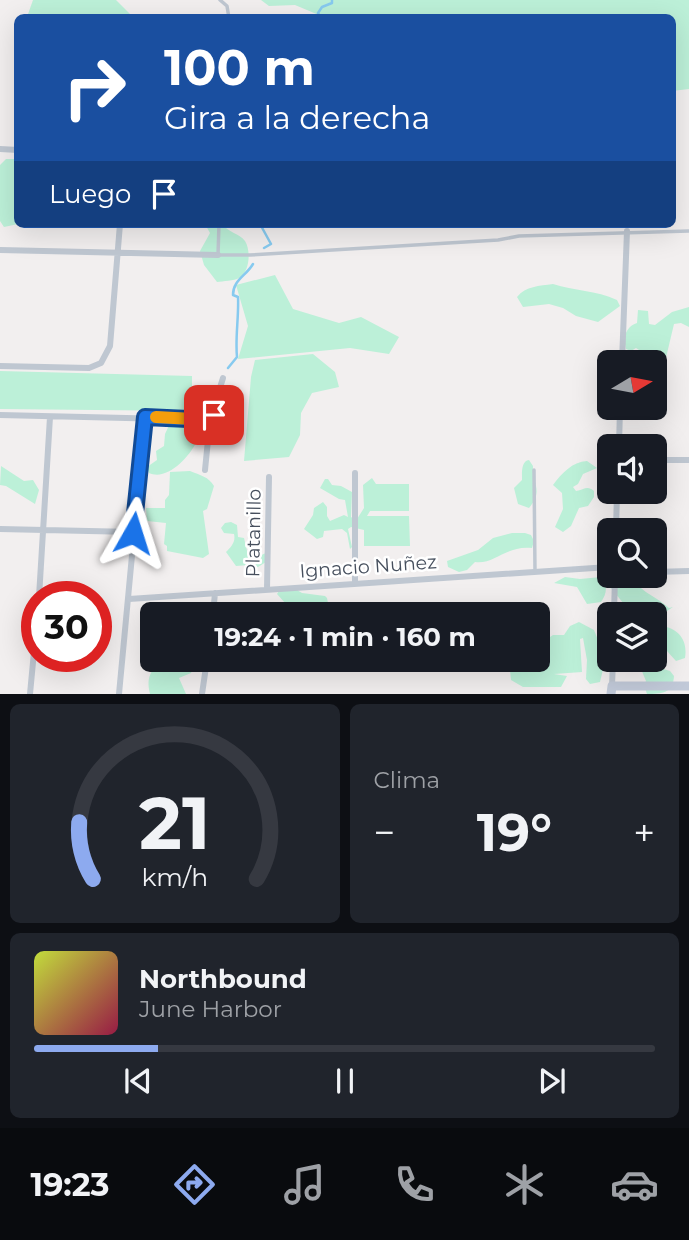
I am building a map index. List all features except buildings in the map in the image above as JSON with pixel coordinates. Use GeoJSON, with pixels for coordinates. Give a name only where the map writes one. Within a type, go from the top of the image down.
{"type":"FeatureCollection","features":[{"type":"Feature","properties":{"kind":"street"},"geometry":{"type":"LineString","coordinates":[[0,366],[89,368],[101,363],[110,346],[120,228]]}},
{"type":"Feature","properties":{"kind":"street"},"geometry":{"type":"LineString","coordinates":[[622,350],[624,229]]}},
{"type":"Feature","properties":{"kind":"street"},"geometry":{"type":"LineString","coordinates":[[0,250],[218,255]]}},
{"type":"Feature","properties":{"kind":"street"},"geometry":{"type":"LineString","coordinates":[[205,470],[210,420],[223,378]]}},
{"type":"Feature","properties":{"kind":"street"},"geometry":{"type":"LineString","coordinates":[[0,415],[210,420]]}},
{"type":"Feature","properties":{"kind":"street"},"geometry":{"type":"LineString","coordinates":[[40,581],[50,417]]}},
{"type":"Feature","properties":{"kind":"street"},"geometry":{"type":"LineString","coordinates":[[119,694],[145,417]]}},
{"type":"Feature","properties":{"kind":"street"},"geometry":{"type":"LineString","coordinates":[[667,460],[689,460]]}},
{"type":"Feature","properties":{"kind":"street"},"geometry":{"type":"LineString","coordinates":[[355,473],[355,583]]}},
{"type":"Feature","properties":{"kind":"street","name":"Platanillo"},"geometry":{"type":"LineString","coordinates":[[267,589],[270,477]]}},
{"type":"Feature","properties":{"kind":"street"},"geometry":{"type":"LineString","coordinates":[[0,529],[133,533]]}},
{"type":"Feature","properties":{"kind":"street","name":"Ignacio Nuñez"},"geometry":{"type":"LineString","coordinates":[[129,599],[597,568]]}},
{"type":"Feature","properties":{"kind":"street"},"geometry":{"type":"LineString","coordinates":[[667,572],[689,571]]}},
{"type":"Feature","properties":{"kind":"street"},"geometry":{"type":"LineString","coordinates":[[214,602],[215,593]]}},
{"type":"Feature","properties":{"kind":"street"},"geometry":{"type":"LineString","coordinates":[[30,694],[32,672]]}},
{"type":"Feature","properties":{"kind":"street"},"geometry":{"type":"LineString","coordinates":[[202,694],[205,672]]}},
{"type":"Feature","properties":{"kind":"street"},"geometry":{"type":"LineString","coordinates":[[612,672],[612,690],[689,686]]}},
{"type":"Feature","properties":{"kind":"lane"},"geometry":{"type":"LineString","coordinates":[[219,228],[218,255],[498,240],[519,236],[624,229],[689,231]]}},
{"type":"Feature","properties":{"kind":"lane"},"geometry":{"type":"LineString","coordinates":[[534,470],[536,571]]}},
{"type":"Feature","properties":{"kind":"green space"},"geometry":{"type":"Polygon","coordinates":[[[33,0],[116,0],[130,14],[28,14],[33,0]]]}},
{"type":"Feature","properties":{"kind":"green space"},"geometry":{"type":"Polygon","coordinates":[[[261,0],[689,0],[689,89],[676,91],[676,14],[316,14],[295,5],[269,6],[261,0]]]}},
{"type":"Feature","properties":{"kind":"green space"},"geometry":{"type":"Polygon","coordinates":[[[6,159],[14,159],[14,225],[4,227],[0,221],[0,165],[6,159]]]}},
{"type":"Feature","properties":{"kind":"green space"},"geometry":{"type":"Polygon","coordinates":[[[207,228],[227,228],[245,241],[248,261],[243,275],[239,278],[217,282],[204,265],[200,251],[210,233],[207,228]]]}},
{"type":"Feature","properties":{"kind":"green space"},"geometry":{"type":"Polygon","coordinates":[[[275,275],[293,309],[339,323],[361,317],[399,337],[389,354],[350,348],[238,359],[248,326],[236,285],[275,275]]]}},
{"type":"Feature","properties":{"kind":"green space"},"geometry":{"type":"Polygon","coordinates":[[[553,284],[609,297],[617,300],[620,306],[598,322],[549,304],[523,307],[517,297],[529,289],[553,284]]]}},
{"type":"Feature","properties":{"kind":"green space"},"geometry":{"type":"Polygon","coordinates":[[[689,307],[689,327],[681,323],[674,324],[667,353],[667,350],[626,349],[626,333],[637,323],[638,310],[648,311],[649,324],[655,325],[672,312],[689,307]]]}},
{"type":"Feature","properties":{"kind":"green space"},"geometry":{"type":"Polygon","coordinates":[[[313,354],[335,372],[339,387],[312,393],[301,413],[300,435],[289,457],[244,461],[251,377],[255,360],[313,354]]]}},
{"type":"Feature","properties":{"kind":"green space"},"geometry":{"type":"Polygon","coordinates":[[[0,371],[192,376],[192,411],[0,409],[0,371]]]}},
{"type":"Feature","properties":{"kind":"green space"},"geometry":{"type":"Polygon","coordinates":[[[194,415],[200,421],[199,433],[188,455],[170,471],[156,475],[149,473],[147,467],[157,460],[156,451],[164,446],[165,434],[172,419],[194,415]]]}},
{"type":"Feature","properties":{"kind":"green space"},"geometry":{"type":"Polygon","coordinates":[[[529,460],[533,466],[537,492],[529,508],[518,504],[514,488],[522,480],[523,465],[529,460]]]}},
{"type":"Feature","properties":{"kind":"green space"},"geometry":{"type":"Polygon","coordinates":[[[587,461],[597,468],[583,474],[578,484],[573,487],[576,491],[592,489],[594,497],[588,506],[579,508],[571,526],[563,532],[555,527],[563,509],[562,493],[553,485],[577,463],[587,461]]]}},
{"type":"Feature","properties":{"kind":"green space"},"geometry":{"type":"Polygon","coordinates":[[[1,466],[24,481],[33,480],[39,490],[35,504],[0,485],[1,466]]]}},
{"type":"Feature","properties":{"kind":"green space"},"geometry":{"type":"Polygon","coordinates":[[[190,471],[207,478],[214,486],[207,509],[203,511],[209,554],[203,558],[167,551],[164,544],[166,523],[147,521],[146,508],[165,508],[165,500],[169,495],[170,472],[190,471]]]}},
{"type":"Feature","properties":{"kind":"green space"},"geometry":{"type":"Polygon","coordinates":[[[372,478],[376,484],[409,484],[409,511],[370,511],[367,516],[409,516],[410,546],[364,546],[364,530],[351,527],[348,529],[352,547],[350,549],[347,533],[342,529],[324,531],[323,537],[317,539],[304,529],[313,515],[314,508],[323,502],[330,521],[344,515],[348,517],[345,500],[320,488],[325,479],[332,485],[352,492],[351,517],[357,519],[364,508],[363,485],[372,478]]]}},
{"type":"Feature","properties":{"kind":"green space"},"geometry":{"type":"Polygon","coordinates":[[[225,523],[237,525],[238,537],[244,538],[248,555],[254,558],[266,553],[266,562],[258,567],[236,566],[226,552],[234,542],[234,534],[224,533],[221,528],[225,523]]]}},
{"type":"Feature","properties":{"kind":"green space"},"geometry":{"type":"Polygon","coordinates":[[[512,533],[531,535],[534,541],[532,548],[515,549],[488,561],[475,562],[467,570],[459,572],[448,567],[447,561],[478,550],[493,538],[512,533]]]}},
{"type":"Feature","properties":{"kind":"green space"},"geometry":{"type":"Polygon","coordinates":[[[565,577],[597,577],[597,588],[606,588],[605,593],[601,602],[587,604],[577,587],[554,583],[565,577]]]}},
{"type":"Feature","properties":{"kind":"green space"},"geometry":{"type":"Polygon","coordinates":[[[292,587],[302,593],[325,596],[328,602],[284,602],[277,594],[292,587]]]}},
{"type":"Feature","properties":{"kind":"green space"},"geometry":{"type":"Polygon","coordinates":[[[611,588],[641,588],[661,602],[622,602],[611,588]]]}},
{"type":"Feature","properties":{"kind":"green space"},"geometry":{"type":"Polygon","coordinates":[[[579,622],[594,630],[597,638],[597,672],[602,672],[600,682],[590,684],[586,679],[587,660],[583,638],[580,639],[582,672],[554,674],[567,676],[561,687],[523,687],[511,680],[510,672],[550,672],[550,637],[564,635],[570,626],[579,622]]]}},
{"type":"Feature","properties":{"kind":"green space"},"geometry":{"type":"Polygon","coordinates":[[[667,627],[681,636],[685,646],[685,658],[676,661],[667,651],[667,627]]]}},
{"type":"Feature","properties":{"kind":"green space"},"geometry":{"type":"Polygon","coordinates":[[[667,670],[674,676],[669,689],[657,694],[647,694],[644,685],[646,681],[642,672],[667,670]]]}},
{"type":"Feature","properties":{"kind":"green space"},"geometry":{"type":"Polygon","coordinates":[[[152,672],[191,672],[179,678],[186,694],[150,694],[152,672]]]}},
{"type":"Feature","properties":{"kind":"waterway"},"geometry":{"type":"LineString","coordinates":[[319,14],[322,7],[332,3],[332,0]]}},
{"type":"Feature","properties":{"kind":"waterway"},"geometry":{"type":"LineString","coordinates":[[262,228],[271,244],[264,248]]}},
{"type":"Feature","properties":{"kind":"waterway"},"geometry":{"type":"LineString","coordinates":[[228,368],[237,357],[238,297],[233,295],[234,290],[237,282],[253,264]]}},
{"type":"Feature","properties":{"kind":"slow traffic"},"geometry":{"type":"LineString","coordinates":[[156,417],[193,419]]}},
{"type":"Feature","properties":{"kind":"route"},"geometry":{"type":"LineString","coordinates":[[133,533],[145,417],[210,420],[214,415]]}}]}
